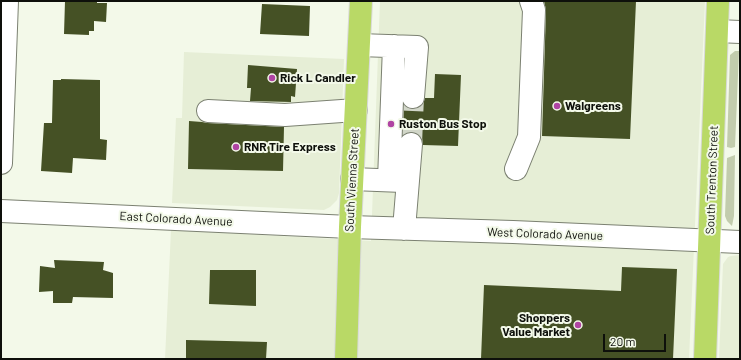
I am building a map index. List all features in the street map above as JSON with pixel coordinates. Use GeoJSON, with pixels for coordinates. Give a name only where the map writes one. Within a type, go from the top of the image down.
{"type":"FeatureCollection","features":[{"type":"Feature","properties":{"kind":"highway","name":"South Vienna Street"},"geometry":{"type":"LineString","coordinates":[[346,359],[352,179],[361,1]]}},
{"type":"Feature","properties":{"kind":"highway","name":"South Trenton Street"},"geometry":{"type":"LineString","coordinates":[[705,359],[718,1]]}},
{"type":"Feature","properties":{"kind":"street"},"geometry":{"type":"LineString","coordinates":[[1,163],[7,1]]}},
{"type":"Feature","properties":{"kind":"street"},"geometry":{"type":"LineString","coordinates":[[516,169],[529,137],[534,10],[531,1]]}},
{"type":"Feature","properties":{"kind":"street"},"geometry":{"type":"LineString","coordinates":[[717,31],[740,32]]}},
{"type":"Feature","properties":{"kind":"street"},"geometry":{"type":"LineString","coordinates":[[359,45],[417,47],[413,97]]}},
{"type":"Feature","properties":{"kind":"street"},"geometry":{"type":"LineString","coordinates":[[394,46],[399,181],[404,228]]}},
{"type":"Feature","properties":{"kind":"street"},"geometry":{"type":"LineString","coordinates":[[208,111],[285,115],[356,110]]}},
{"type":"Feature","properties":{"kind":"street"},"geometry":{"type":"LineString","coordinates":[[399,181],[411,144]]}},
{"type":"Feature","properties":{"kind":"street"},"geometry":{"type":"LineString","coordinates":[[352,179],[399,181]]}},
{"type":"Feature","properties":{"kind":"street","name":"East Colorado Avenue"},"geometry":{"type":"LineString","coordinates":[[1,211],[350,227]]}},
{"type":"Feature","properties":{"kind":"street","name":"West Colorado Avenue"},"geometry":{"type":"LineString","coordinates":[[350,227],[740,242]]}},
{"type":"Feature","properties":{"kind":"shaded area"},"geometry":{"type":"Polygon","coordinates":[[[380,1],[705,1],[689,359],[165,359],[171,230],[371,241],[380,1]]]}},
{"type":"Feature","properties":{"kind":"shaded area"},"geometry":{"type":"Polygon","coordinates":[[[735,51],[739,51],[735,147],[731,148],[727,147],[730,55],[735,51]]]}},
{"type":"Feature","properties":{"kind":"shaded area"},"geometry":{"type":"Polygon","coordinates":[[[184,52],[344,59],[339,193],[337,200],[330,207],[324,210],[172,203],[176,118],[182,118],[184,52]]]}},
{"type":"Feature","properties":{"kind":"shaded area"},"geometry":{"type":"Polygon","coordinates":[[[735,155],[734,216],[732,226],[727,221],[725,216],[727,158],[735,155]]]}},
{"type":"Feature","properties":{"kind":"shaded area"},"geometry":{"type":"Polygon","coordinates":[[[740,255],[740,359],[719,359],[723,264],[728,257],[740,255]]]}},
{"type":"Feature","properties":{"kind":"building"},"geometry":{"type":"Polygon","coordinates":[[[65,1],[97,1],[97,3],[107,3],[106,22],[94,21],[94,31],[89,31],[89,35],[64,34],[65,1]]]}},
{"type":"Feature","properties":{"kind":"building","name":"Walgreens"},"geometry":{"type":"Polygon","coordinates":[[[544,1],[636,1],[630,139],[542,136],[546,10],[544,1]]]}},
{"type":"Feature","properties":{"kind":"building"},"geometry":{"type":"Polygon","coordinates":[[[262,4],[310,6],[309,36],[260,34],[262,4]]]}},
{"type":"Feature","properties":{"kind":"building","name":"Rick L Candler"},"geometry":{"type":"Polygon","coordinates":[[[248,65],[297,69],[295,97],[291,96],[291,102],[250,101],[251,88],[247,88],[248,65]]]}},
{"type":"Feature","properties":{"kind":"building"},"geometry":{"type":"Polygon","coordinates":[[[435,74],[461,75],[458,146],[423,145],[422,138],[418,134],[412,132],[403,135],[404,105],[412,109],[418,108],[423,104],[425,98],[434,98],[435,74]]]}},
{"type":"Feature","properties":{"kind":"building"},"geometry":{"type":"Polygon","coordinates":[[[53,80],[100,80],[100,139],[107,140],[106,160],[73,158],[72,173],[41,171],[44,123],[52,123],[53,80]]]}},
{"type":"Feature","properties":{"kind":"building","name":"RNR Tire Express"},"geometry":{"type":"Polygon","coordinates":[[[189,121],[284,127],[283,171],[188,169],[189,121]]]}},
{"type":"Feature","properties":{"kind":"building"},"geometry":{"type":"Polygon","coordinates":[[[54,260],[104,262],[103,270],[113,273],[113,298],[73,297],[72,303],[53,303],[53,291],[39,292],[40,266],[55,268],[54,260]]]}},
{"type":"Feature","properties":{"kind":"building","name":"Shoppers Value Market"},"geometry":{"type":"Polygon","coordinates":[[[622,267],[677,269],[673,359],[481,359],[484,285],[621,291],[622,267]]]}},
{"type":"Feature","properties":{"kind":"building"},"geometry":{"type":"Polygon","coordinates":[[[210,270],[256,270],[256,306],[209,304],[210,270]]]}},
{"type":"Feature","properties":{"kind":"building"},"geometry":{"type":"Polygon","coordinates":[[[186,340],[267,342],[266,359],[186,359],[186,340]]]}},
{"type":"Feature","properties":{"kind":"tunnel"},"geometry":{"type":"LineString","coordinates":[[411,144],[413,97]]}},
{"type":"Feature","properties":{"kind":"place","name":"Rick L Candler"},"geometry":{"type":"Point","coordinates":[272,78]}},
{"type":"Feature","properties":{"kind":"place","name":"Walgreens"},"geometry":{"type":"Point","coordinates":[557,106]}},
{"type":"Feature","properties":{"kind":"place","name":"Ruston Bus Stop"},"geometry":{"type":"Point","coordinates":[391,124]}},
{"type":"Feature","properties":{"kind":"place","name":"RNR Tire Express"},"geometry":{"type":"Point","coordinates":[236,147]}},
{"type":"Feature","properties":{"kind":"place","name":"Shoppers Value Market"},"geometry":{"type":"Point","coordinates":[578,325]}}]}
